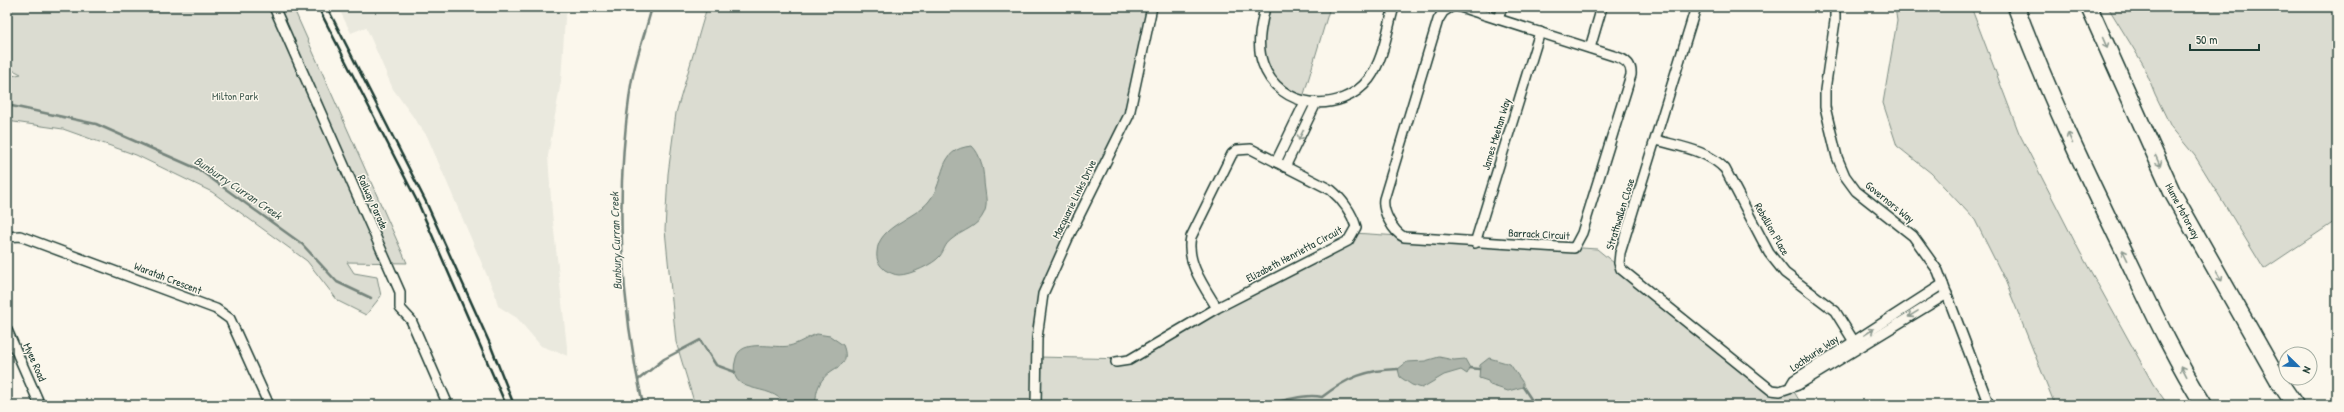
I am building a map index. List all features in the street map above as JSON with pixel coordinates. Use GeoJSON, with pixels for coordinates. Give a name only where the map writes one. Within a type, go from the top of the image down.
{"type":"FeatureCollection","features":[{"type":"Feature","properties":{"kind":"highway"},"geometry":{"type":"LineString","coordinates":[[2016,7],[2040,72],[2088,178],[2142,288],[2204,405]]}},
{"type":"Feature","properties":{"kind":"highway","name":"Hume Motorway"},"geometry":{"type":"LineString","coordinates":[[2089,7],[2172,192],[2280,383],[2295,405]]}},
{"type":"Feature","properties":{"kind":"street","name":"Railway Parade"},"geometry":{"type":"LineString","coordinates":[[274,7],[400,292],[400,308],[411,320],[448,405]]}},
{"type":"Feature","properties":{"kind":"street","name":"Macquarie Links Drive"},"geometry":{"type":"LineString","coordinates":[[1036,405],[1036,338],[1043,294],[1069,236],[1129,115],[1152,7]]}},
{"type":"Feature","properties":{"kind":"street"},"geometry":{"type":"LineString","coordinates":[[1265,7],[1259,39],[1263,65],[1275,84],[1285,92],[1305,102],[1316,103],[1331,103],[1346,98],[1361,88],[1377,64],[1394,7]]}},
{"type":"Feature","properties":{"kind":"street","name":"Barrack Circuit"},"geometry":{"type":"LineString","coordinates":[[1451,7],[1443,12],[1438,20],[1384,199],[1384,208],[1396,232],[1402,236],[1568,249],[1574,248],[1579,242],[1632,73],[1631,68],[1624,59],[1460,7]]}},
{"type":"Feature","properties":{"kind":"street"},"geometry":{"type":"LineString","coordinates":[[1498,19],[1502,7]]}},
{"type":"Feature","properties":{"kind":"street"},"geometry":{"type":"LineString","coordinates":[[1590,48],[1602,7]]}},
{"type":"Feature","properties":{"kind":"street","name":"Strathwallen Close"},"geometry":{"type":"LineString","coordinates":[[1696,7],[1620,253],[1619,263],[1621,269],[1765,386],[1771,390],[1780,390],[1791,385]]}},
{"type":"Feature","properties":{"kind":"street","name":"Governors Way"},"geometry":{"type":"LineString","coordinates":[[1835,7],[1835,21],[1825,90],[1825,108],[1837,157],[1846,176],[1856,190],[1913,236],[1934,265],[1947,294],[1989,405]]}},
{"type":"Feature","properties":{"kind":"street","name":"James Meehan Way"},"geometry":{"type":"LineString","coordinates":[[1475,242],[1540,32]]}},
{"type":"Feature","properties":{"kind":"street"},"geometry":{"type":"LineString","coordinates":[[1276,162],[1305,102]]}},
{"type":"Feature","properties":{"kind":"street"},"geometry":{"type":"LineString","coordinates":[[1285,167],[1316,103]]}},
{"type":"Feature","properties":{"kind":"street","name":"Rebellion Place"},"geometry":{"type":"LineString","coordinates":[[1656,140],[1705,154],[1725,169],[1769,253],[1785,273],[1835,311],[1856,345]]}},
{"type":"Feature","properties":{"kind":"street","name":"Elizabeth Henrietta Circuit"},"geometry":{"type":"LineString","coordinates":[[1116,362],[1129,360],[1217,308],[1348,241],[1353,235],[1356,227],[1354,220],[1337,195],[1251,149],[1243,148],[1232,154],[1191,237],[1189,252],[1217,308]]}},
{"type":"Feature","properties":{"kind":"street","name":"Waratah Crescent"},"geometry":{"type":"LineString","coordinates":[[7,237],[20,236],[216,309],[230,319],[269,405]]}},
{"type":"Feature","properties":{"kind":"street","name":"Lochburie Way"},"geometry":{"type":"LineString","coordinates":[[1856,345],[1943,284]]}},
{"type":"Feature","properties":{"kind":"street","name":"Lochburie Way"},"geometry":{"type":"LineString","coordinates":[[1791,385],[1794,380],[1947,294]]}},
{"type":"Feature","properties":{"kind":"street","name":"Myee Road"},"geometry":{"type":"LineString","coordinates":[[7,330],[40,405]]}},
{"type":"Feature","properties":{"kind":"shaded area"},"geometry":{"type":"Polygon","coordinates":[[[338,7],[569,7],[565,18],[561,81],[548,156],[552,213],[568,356],[541,346],[517,318],[498,306],[495,294],[427,136],[393,89],[366,27],[351,33],[338,7]]]}},
{"type":"Feature","properties":{"kind":"shaded area"},"geometry":{"type":"Polygon","coordinates":[[[972,146],[979,158],[984,175],[986,205],[981,218],[974,225],[949,241],[940,256],[927,266],[904,275],[895,274],[885,270],[878,262],[877,252],[879,243],[890,229],[915,213],[929,201],[935,192],[947,159],[961,148],[972,146]]]}},
{"type":"Feature","properties":{"kind":"shaded area"},"geometry":{"type":"Polygon","coordinates":[[[817,334],[830,336],[843,345],[845,356],[842,364],[828,373],[819,385],[816,394],[816,405],[785,405],[779,397],[751,388],[737,379],[734,371],[736,358],[739,352],[744,348],[751,346],[789,346],[817,334]]]}},
{"type":"Feature","properties":{"kind":"shaded area"},"geometry":{"type":"Polygon","coordinates":[[[1439,357],[1454,360],[1465,359],[1470,368],[1467,374],[1461,370],[1444,375],[1422,388],[1412,385],[1400,377],[1398,369],[1407,362],[1425,361],[1439,357]]]}},
{"type":"Feature","properties":{"kind":"shaded area"},"geometry":{"type":"Polygon","coordinates":[[[1489,358],[1510,364],[1523,383],[1523,387],[1508,391],[1490,385],[1488,381],[1479,378],[1480,365],[1489,358]]]}},
{"type":"Feature","properties":{"kind":"green space","name":"Milton Park"},"geometry":{"type":"Polygon","coordinates":[[[7,7],[293,7],[407,263],[347,262],[354,273],[377,277],[381,296],[366,315],[338,301],[307,261],[212,192],[136,155],[63,129],[7,121],[7,77],[21,74],[15,71],[7,72],[7,7]]]}},
{"type":"Feature","properties":{"kind":"green space"},"geometry":{"type":"Polygon","coordinates":[[[707,7],[1152,7],[1128,115],[1043,292],[1037,357],[1128,359],[1354,233],[1597,249],[1770,391],[1790,385],[1802,405],[695,405],[676,342],[665,230],[668,174],[676,113],[707,7]]]}},
{"type":"Feature","properties":{"kind":"green space"},"geometry":{"type":"Polygon","coordinates":[[[1264,7],[1330,7],[1302,101],[1285,92],[1262,65],[1264,7]]]}},
{"type":"Feature","properties":{"kind":"green space"},"geometry":{"type":"Polygon","coordinates":[[[1895,7],[1971,7],[2019,133],[2080,252],[2153,384],[2168,405],[2055,405],[2005,280],[1975,220],[1931,173],[1897,146],[1883,103],[1897,21],[1895,7]]]}},
{"type":"Feature","properties":{"kind":"green space"},"geometry":{"type":"Polygon","coordinates":[[[2108,7],[2337,7],[2337,220],[2264,269],[2195,156],[2171,127],[2155,94],[2143,64],[2108,7]]]}},
{"type":"Feature","properties":{"kind":"waterway","name":"Bunbury Curran Creek"},"geometry":{"type":"LineString","coordinates":[[643,405],[629,328],[622,249],[621,209],[625,131],[632,81],[636,60],[652,7]]}},
{"type":"Feature","properties":{"kind":"waterway","name":"Bunburry Curran Creek"},"geometry":{"type":"LineString","coordinates":[[7,105],[96,124],[198,169],[302,244],[337,282],[371,298]]}},
{"type":"Feature","properties":{"kind":"waterway"},"geometry":{"type":"LineString","coordinates":[[638,380],[664,359],[700,340],[716,365],[735,372]]}},
{"type":"Feature","properties":{"kind":"waterway"},"geometry":{"type":"LineString","coordinates":[[1470,368],[1479,369]]}},
{"type":"Feature","properties":{"kind":"waterway"},"geometry":{"type":"LineString","coordinates":[[1259,405],[1299,397],[1322,397],[1340,384],[1358,376],[1376,371],[1398,369]]}},
{"type":"Feature","properties":{"kind":"waterway"},"geometry":{"type":"LineString","coordinates":[[1523,387],[1535,405]]}},
{"type":"Feature","properties":{"kind":"railway"},"geometry":{"type":"LineString","coordinates":[[318,7],[419,205],[506,405]]}},
{"type":"Feature","properties":{"kind":"railway"},"geometry":{"type":"LineString","coordinates":[[327,7],[426,202],[490,344],[514,405]]}}]}
